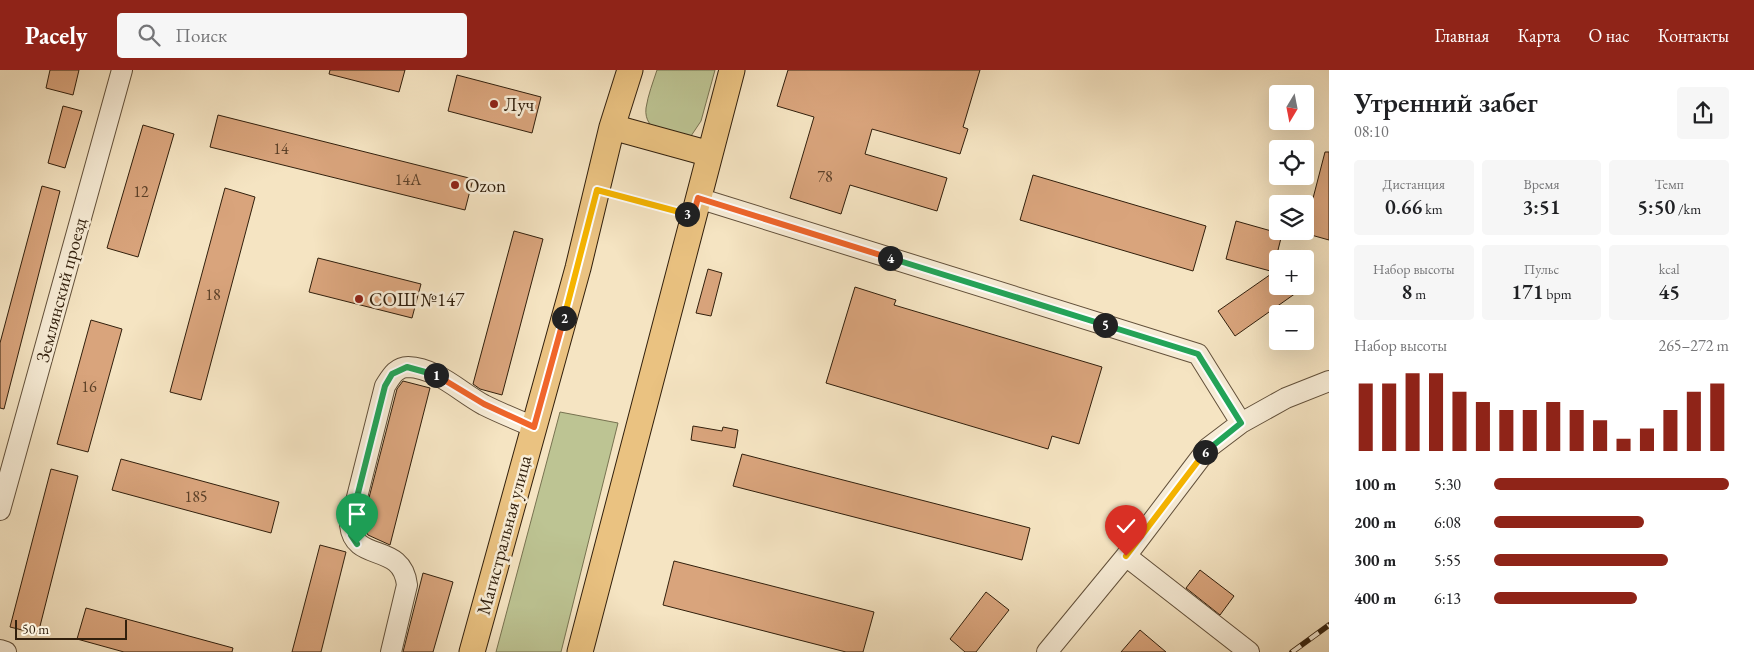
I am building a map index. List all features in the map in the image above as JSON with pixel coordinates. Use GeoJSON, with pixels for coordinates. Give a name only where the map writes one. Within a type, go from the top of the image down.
{"type":"FeatureCollection","features":[{"type":"Feature","properties":{"kind":"main road","name":"Магистральная улица"},"geometry":{"type":"LineString","coordinates":[[472,652],[534,427],[612,127],[630,70]]}},
{"type":"Feature","properties":{"kind":"main road"},"geometry":{"type":"LineString","coordinates":[[580,652],[732,70]]}},
{"type":"Feature","properties":{"kind":"main road"},"geometry":{"type":"LineString","coordinates":[[612,127],[710,154]]}},
{"type":"Feature","properties":{"kind":"street","name":"Землянский проезд"},"geometry":{"type":"LineString","coordinates":[[0,510],[122,70]]}},
{"type":"Feature","properties":{"kind":"street"},"geometry":{"type":"LineString","coordinates":[[696,207],[1198,354],[1241,423]]}},
{"type":"Feature","properties":{"kind":"street"},"geometry":{"type":"LineString","coordinates":[[391,652],[407,585],[406,575],[403,567],[395,560],[357,544],[351,535],[350,525],[385,386],[392,374],[407,367],[424,370],[484,404],[534,427]]}},
{"type":"Feature","properties":{"kind":"street"},"geometry":{"type":"LineString","coordinates":[[1047,652],[1126,556],[1208,448],[1241,423],[1286,398],[1329,381]]}},
{"type":"Feature","properties":{"kind":"street"},"geometry":{"type":"LineString","coordinates":[[1126,556],[1249,652]]}},
{"type":"Feature","properties":{"kind":"street"},"geometry":{"type":"LineString","coordinates":[[0,650],[6,652]]}},
{"type":"Feature","properties":{"kind":"path"},"geometry":{"type":"LineString","coordinates":[[597,190],[696,207]]}},
{"type":"Feature","properties":{"kind":"green space"},"geometry":{"type":"Polygon","coordinates":[[[657,70],[715,70],[701,121],[691,136],[676,137],[668,135],[654,128],[649,123],[646,116],[646,108],[657,70]]]}},
{"type":"Feature","properties":{"kind":"green space"},"geometry":{"type":"Polygon","coordinates":[[[560,412],[618,423],[561,652],[496,652],[560,412]]]}},
{"type":"Feature","properties":{"kind":"building"},"geometry":{"type":"Polygon","coordinates":[[[50,70],[79,70],[73,95],[46,88],[50,70]]]}},
{"type":"Feature","properties":{"kind":"building"},"geometry":{"type":"Polygon","coordinates":[[[330,70],[405,70],[399,92],[329,74],[330,70]]]}},
{"type":"Feature","properties":{"kind":"building"},"geometry":{"type":"Polygon","coordinates":[[[788,70],[980,70],[963,127],[968,129],[960,154],[872,129],[865,154],[947,178],[937,211],[850,185],[841,214],[790,198],[814,117],[777,106],[788,70]]]}},
{"type":"Feature","properties":{"kind":"building","name":"Луч"},"geometry":{"type":"Polygon","coordinates":[[[457,75],[541,97],[532,133],[448,111],[457,75]]]}},
{"type":"Feature","properties":{"kind":"building"},"geometry":{"type":"Polygon","coordinates":[[[63,106],[82,111],[65,168],[48,163],[63,106]]]}},
{"type":"Feature","properties":{"kind":"building"},"geometry":{"type":"Polygon","coordinates":[[[218,115],[473,179],[465,210],[210,147],[218,115]]]}},
{"type":"Feature","properties":{"kind":"building"},"geometry":{"type":"Polygon","coordinates":[[[143,125],[174,134],[138,257],[107,248],[143,125]]]}},
{"type":"Feature","properties":{"kind":"building"},"geometry":{"type":"Polygon","coordinates":[[[1325,152],[1329,152],[1329,240],[1314,236],[1314,195],[1325,152]]]}},
{"type":"Feature","properties":{"kind":"building"},"geometry":{"type":"Polygon","coordinates":[[[1033,175],[1206,226],[1193,271],[1020,220],[1033,175]]]}},
{"type":"Feature","properties":{"kind":"building"},"geometry":{"type":"Polygon","coordinates":[[[42,186],[60,191],[4,409],[0,408],[0,343],[42,186]]]}},
{"type":"Feature","properties":{"kind":"building"},"geometry":{"type":"Polygon","coordinates":[[[225,188],[255,197],[201,400],[170,392],[225,188]]]}},
{"type":"Feature","properties":{"kind":"building"},"geometry":{"type":"Polygon","coordinates":[[[1236,221],[1269,230],[1269,240],[1280,240],[1278,250],[1269,250],[1269,271],[1226,259],[1236,221]]]}},
{"type":"Feature","properties":{"kind":"building"},"geometry":{"type":"Polygon","coordinates":[[[514,231],[543,239],[502,395],[480,389],[473,384],[514,231]]]}},
{"type":"Feature","properties":{"kind":"building"},"geometry":{"type":"Polygon","coordinates":[[[318,258],[421,284],[412,318],[309,292],[318,258]]]}},
{"type":"Feature","properties":{"kind":"building"},"geometry":{"type":"Polygon","coordinates":[[[708,269],[722,273],[711,316],[696,313],[708,269]]]}},
{"type":"Feature","properties":{"kind":"building"},"geometry":{"type":"Polygon","coordinates":[[[1269,275],[1269,295],[1293,295],[1279,305],[1269,305],[1269,312],[1235,336],[1218,311],[1269,275]]]}},
{"type":"Feature","properties":{"kind":"building"},"geometry":{"type":"Polygon","coordinates":[[[855,287],[896,300],[894,305],[1102,367],[1079,444],[1052,436],[1048,449],[826,383],[855,287]]]}},
{"type":"Feature","properties":{"kind":"building"},"geometry":{"type":"Polygon","coordinates":[[[91,320],[122,329],[88,452],[57,444],[91,320]]]}},
{"type":"Feature","properties":{"kind":"building"},"geometry":{"type":"Polygon","coordinates":[[[403,381],[430,388],[390,545],[368,535],[362,525],[397,389],[403,381]]]}},
{"type":"Feature","properties":{"kind":"building"},"geometry":{"type":"Polygon","coordinates":[[[693,426],[722,431],[723,427],[738,430],[735,448],[691,440],[693,426]]]}},
{"type":"Feature","properties":{"kind":"building"},"geometry":{"type":"Polygon","coordinates":[[[742,454],[1030,528],[1022,560],[733,486],[742,454]]]}},
{"type":"Feature","properties":{"kind":"building"},"geometry":{"type":"Polygon","coordinates":[[[121,459],[279,502],[271,533],[112,490],[121,459]]]}},
{"type":"Feature","properties":{"kind":"building"},"geometry":{"type":"Polygon","coordinates":[[[51,469],[78,476],[38,634],[10,627],[51,469]]]}},
{"type":"Feature","properties":{"kind":"building"},"geometry":{"type":"Polygon","coordinates":[[[320,545],[346,552],[321,652],[292,652],[320,545]]]}},
{"type":"Feature","properties":{"kind":"building"},"geometry":{"type":"Polygon","coordinates":[[[674,561],[874,612],[863,652],[846,652],[663,605],[674,561]]]}},
{"type":"Feature","properties":{"kind":"building"},"geometry":{"type":"Polygon","coordinates":[[[1200,570],[1234,596],[1220,615],[1186,588],[1200,570]]]}},
{"type":"Feature","properties":{"kind":"building"},"geometry":{"type":"Polygon","coordinates":[[[423,573],[453,582],[433,652],[403,652],[423,573]]]}},
{"type":"Feature","properties":{"kind":"building"},"geometry":{"type":"Polygon","coordinates":[[[986,592],[1009,610],[976,652],[965,652],[950,639],[986,592]]]}},
{"type":"Feature","properties":{"kind":"building"},"geometry":{"type":"Polygon","coordinates":[[[86,608],[233,648],[232,652],[124,652],[77,639],[86,608]]]}},
{"type":"Feature","properties":{"kind":"building"},"geometry":{"type":"Polygon","coordinates":[[[1140,630],[1166,652],[1121,652],[1140,630]]]}},
{"type":"Feature","properties":{"kind":"railway"},"geometry":{"type":"LineString","coordinates":[[1292,652],[1329,625]]}},
{"type":"Feature","properties":{"kind":"place","name":"Луч"},"geometry":{"type":"Point","coordinates":[494,104]}},
{"type":"Feature","properties":{"kind":"place","name":"Ozon"},"geometry":{"type":"Point","coordinates":[455,185]}},
{"type":"Feature","properties":{"kind":"place","name":"СОШ №147"},"geometry":{"type":"Point","coordinates":[359,299]}},
{"type":"Feature","properties":{"kind":"route"},"geometry":{"type":"LineString","coordinates":[[357,544],[351,535],[350,525],[385,386],[392,374],[399,369],[407,367],[424,370],[484,404],[534,427],[578,268],[597,190],[693,216],[698,198],[1198,354],[1241,423],[1208,448],[1126,556]]}}]}
